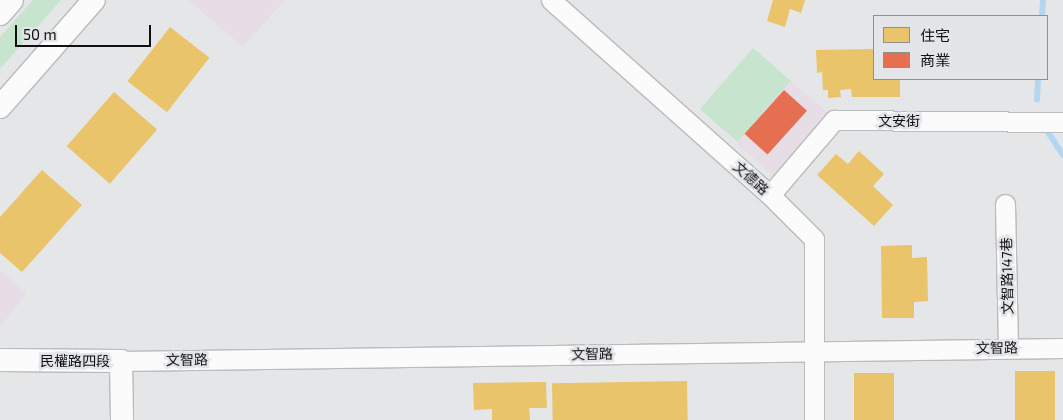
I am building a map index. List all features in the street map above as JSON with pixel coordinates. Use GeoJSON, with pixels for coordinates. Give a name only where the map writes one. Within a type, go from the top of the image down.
{"type":"FeatureCollection","features":[{"type":"Feature","properties":{"kind":"street"},"geometry":{"type":"LineString","coordinates":[[0,14],[12,0]]}},
{"type":"Feature","properties":{"kind":"street"},"geometry":{"type":"LineString","coordinates":[[0,107],[94,0]]}},
{"type":"Feature","properties":{"kind":"street","name":"文德路"},"geometry":{"type":"LineString","coordinates":[[551,0],[770,195],[814,238],[814,420]]}},
{"type":"Feature","properties":{"kind":"street","name":"文安街"},"geometry":{"type":"LineString","coordinates":[[770,195],[834,120],[1063,122]]}},
{"type":"Feature","properties":{"kind":"street","name":"文智路147巷"},"geometry":{"type":"LineString","coordinates":[[1005,204],[1008,348]]}},
{"type":"Feature","properties":{"kind":"street","name":"文智路"},"geometry":{"type":"LineString","coordinates":[[122,361],[1063,348]]}},
{"type":"Feature","properties":{"kind":"street","name":"民權路四段"},"geometry":{"type":"LineString","coordinates":[[0,360],[122,361],[122,420]]}},
{"type":"Feature","properties":{"kind":"shaded area"},"geometry":{"type":"Polygon","coordinates":[[[188,0],[285,0],[243,47],[188,0]]]}},
{"type":"Feature","properties":{"kind":"shaded area"},"geometry":{"type":"Polygon","coordinates":[[[791,81],[829,114],[774,176],[737,144],[791,81]]]}},
{"type":"Feature","properties":{"kind":"shaded area"},"geometry":{"type":"Polygon","coordinates":[[[0,271],[27,293],[0,327],[0,271]]]}},
{"type":"Feature","properties":{"kind":"green space"},"geometry":{"type":"Polygon","coordinates":[[[33,0],[61,0],[0,69],[0,37],[33,0]]]}},
{"type":"Feature","properties":{"kind":"green space"},"geometry":{"type":"Polygon","coordinates":[[[753,48],[791,81],[738,142],[700,109],[753,48]]]}},
{"type":"Feature","properties":{"kind":"building: 住宅"},"geometry":{"type":"Polygon","coordinates":[[[773,0],[805,0],[801,13],[790,9],[785,27],[767,21],[773,0]]]}},
{"type":"Feature","properties":{"kind":"building: 住宅"},"geometry":{"type":"Polygon","coordinates":[[[170,27],[209,58],[167,112],[128,81],[170,27]]]}},
{"type":"Feature","properties":{"kind":"building: 住宅"},"geometry":{"type":"Polygon","coordinates":[[[873,49],[873,80],[900,80],[900,97],[852,97],[851,89],[840,90],[841,97],[828,98],[828,90],[823,90],[822,72],[817,73],[816,50],[873,49]]]}},
{"type":"Feature","properties":{"kind":"building: 住宅"},"geometry":{"type":"Polygon","coordinates":[[[114,92],[157,129],[110,184],[67,146],[114,92]]]}},
{"type":"Feature","properties":{"kind":"building: 住宅"},"geometry":{"type":"Polygon","coordinates":[[[859,151],[884,174],[873,186],[893,205],[874,226],[817,175],[836,154],[848,164],[859,151]]]}},
{"type":"Feature","properties":{"kind":"building: 住宅"},"geometry":{"type":"Polygon","coordinates":[[[42,170],[82,205],[22,272],[0,253],[0,217],[42,170]]]}},
{"type":"Feature","properties":{"kind":"building: 住宅"},"geometry":{"type":"Polygon","coordinates":[[[912,245],[912,258],[927,257],[928,301],[914,302],[914,318],[882,318],[881,246],[912,245]]]}},
{"type":"Feature","properties":{"kind":"building: 住宅"},"geometry":{"type":"Polygon","coordinates":[[[1015,371],[1055,371],[1055,420],[1015,420],[1015,371]]]}},
{"type":"Feature","properties":{"kind":"building: 住宅"},"geometry":{"type":"Polygon","coordinates":[[[854,373],[894,373],[894,420],[854,420],[854,373]]]}},
{"type":"Feature","properties":{"kind":"building: 住宅"},"geometry":{"type":"Polygon","coordinates":[[[687,381],[688,420],[553,420],[552,383],[687,381]]]}},
{"type":"Feature","properties":{"kind":"building: 住宅"},"geometry":{"type":"Polygon","coordinates":[[[546,382],[547,408],[529,408],[530,420],[492,420],[492,409],[474,410],[473,383],[546,382]]]}},
{"type":"Feature","properties":{"kind":"building: 商業"},"geometry":{"type":"Polygon","coordinates":[[[784,90],[807,111],[768,155],[745,134],[784,90]]]}},
{"type":"Feature","properties":{"kind":"waterway"},"geometry":{"type":"LineString","coordinates":[[1042,15],[1043,0]]}},
{"type":"Feature","properties":{"kind":"waterway"},"geometry":{"type":"LineString","coordinates":[[1037,100],[1038,80]]}},
{"type":"Feature","properties":{"kind":"waterway"},"geometry":{"type":"LineString","coordinates":[[1047,130],[1063,155]]}}]}
